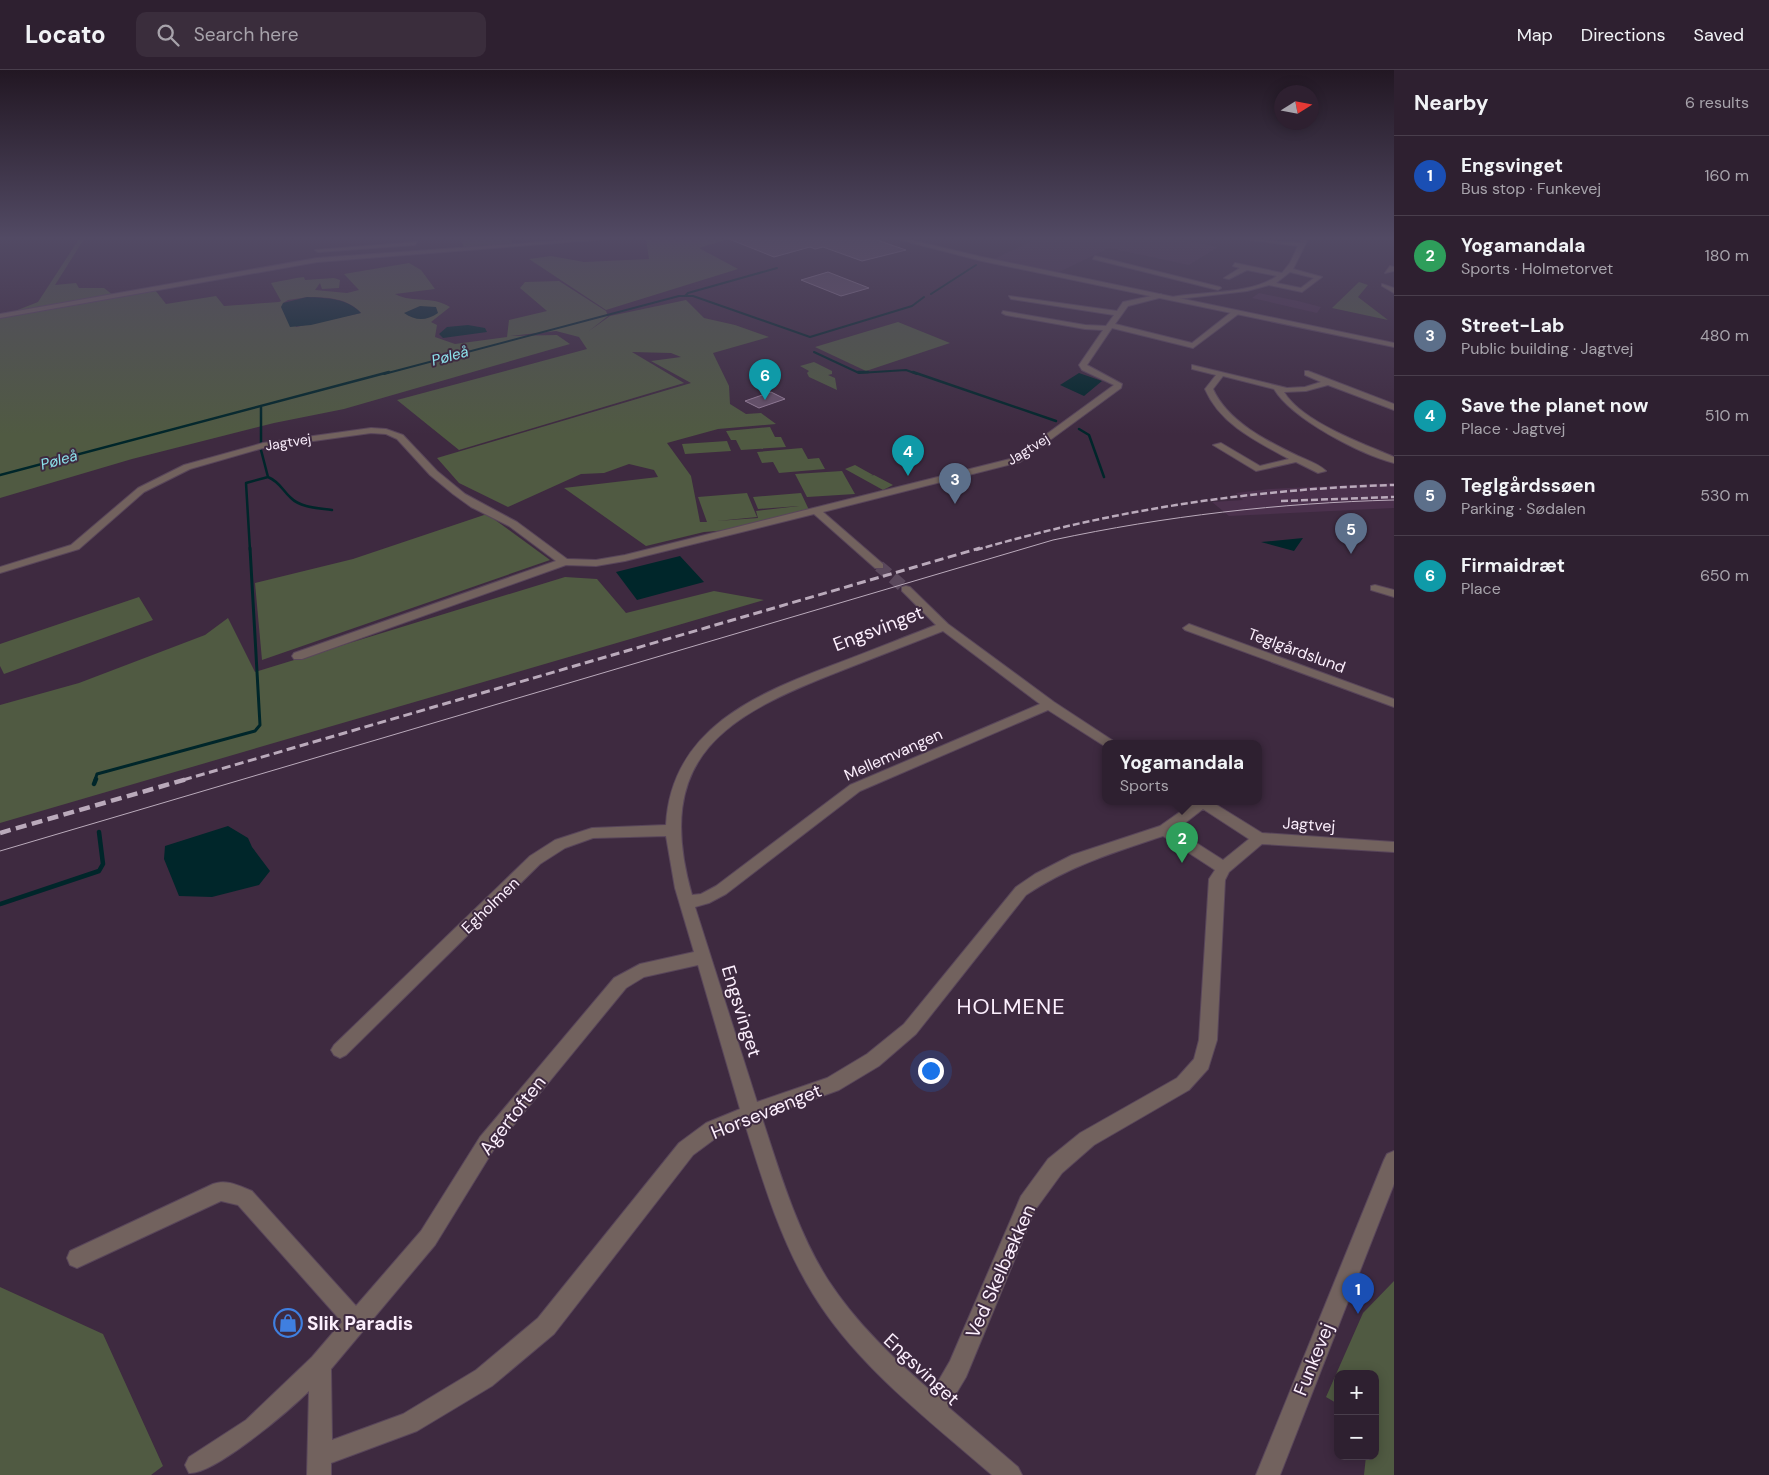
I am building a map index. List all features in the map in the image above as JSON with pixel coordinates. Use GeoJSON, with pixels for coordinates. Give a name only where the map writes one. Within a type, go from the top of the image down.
{"type":"FeatureCollection","features":[{"type":"Feature","properties":{"kind":"street"},"geometry":{"type":"LineString","coordinates":[[0,316],[65,305]]}},
{"type":"Feature","properties":{"kind":"street"},"geometry":{"type":"LineString","coordinates":[[1062,305],[1118,313]]}},
{"type":"Feature","properties":{"kind":"street"},"geometry":{"type":"LineString","coordinates":[[1109,327],[1125,305]]}},
{"type":"Feature","properties":{"kind":"street"},"geometry":{"type":"LineString","coordinates":[[1202,305],[1394,345]]}},
{"type":"Feature","properties":{"kind":"street"},"geometry":{"type":"LineString","coordinates":[[1065,315],[1071,306]]}},
{"type":"Feature","properties":{"kind":"street"},"geometry":{"type":"LineString","coordinates":[[1006,313],[1085,327],[1109,327],[1193,346],[1237,312]]}},
{"type":"Feature","properties":{"kind":"street","name":"Jagtvej"},"geometry":{"type":"LineString","coordinates":[[298,656],[565,562],[596,563],[625,558],[1017,460],[1117,388],[1118,384],[1114,381],[1085,368],[1083,365],[1109,327]]}},
{"type":"Feature","properties":{"kind":"street"},"geometry":{"type":"LineString","coordinates":[[1195,367],[1278,389],[1306,389],[1328,382]]}},
{"type":"Feature","properties":{"kind":"street"},"geometry":{"type":"LineString","coordinates":[[1308,373],[1394,407]]}},
{"type":"Feature","properties":{"kind":"street"},"geometry":{"type":"LineString","coordinates":[[1221,374],[1209,387],[1213,400],[1246,430],[1321,471]]}},
{"type":"Feature","properties":{"kind":"street"},"geometry":{"type":"LineString","coordinates":[[1278,389],[1280,394],[1305,416],[1394,460]]}},
{"type":"Feature","properties":{"kind":"street","name":"Jagtvej"},"geometry":{"type":"LineString","coordinates":[[0,570],[75,547],[85,541],[139,491],[154,482],[198,465],[264,445],[368,431],[389,432],[400,437],[437,477],[474,504],[512,524],[555,557],[565,562]]}},
{"type":"Feature","properties":{"kind":"street"},"geometry":{"type":"LineString","coordinates":[[1218,445],[1259,469],[1298,459]]}},
{"type":"Feature","properties":{"kind":"street"},"geometry":{"type":"LineString","coordinates":[[816,511],[879,566]]}},
{"type":"Feature","properties":{"kind":"street"},"geometry":{"type":"LineString","coordinates":[[1375,588],[1394,594]]}},
{"type":"Feature","properties":{"kind":"street"},"geometry":{"type":"LineString","coordinates":[[906,589],[944,626],[1049,705],[1105,740]]}},
{"type":"Feature","properties":{"kind":"street","name":"Engsvinget"},"geometry":{"type":"LineString","coordinates":[[944,626],[775,692],[747,707],[719,728],[698,751],[684,775],[676,801],[673,830],[677,863],[703,957],[781,1205],[802,1256],[832,1304],[865,1344],[934,1410],[1010,1475]]}},
{"type":"Feature","properties":{"kind":"street","name":"Teglgårdslund"},"geometry":{"type":"LineString","coordinates":[[1189,628],[1394,704]]}},
{"type":"Feature","properties":{"kind":"street","name":"Mellemvangen"},"geometry":{"type":"LineString","coordinates":[[688,902],[704,898],[720,890],[854,788],[1049,705]]}},
{"type":"Feature","properties":{"kind":"street","name":"Horsevænget"},"geometry":{"type":"LineString","coordinates":[[320,1364],[320,1466],[409,1423],[484,1378],[546,1326],[686,1149],[713,1129],[751,1113],[833,1084],[872,1060],[910,1029],[1021,891],[1040,878],[1077,859],[1166,830],[1198,805]]}},
{"type":"Feature","properties":{"kind":"street","name":"Jagtvej"},"geometry":{"type":"LineString","coordinates":[[1207,805],[1259,838],[1394,847]]}},
{"type":"Feature","properties":{"kind":"street","name":"Egholmen"},"geometry":{"type":"LineString","coordinates":[[340,1050],[535,860],[560,844],[592,834],[673,830]]}},
{"type":"Feature","properties":{"kind":"street"},"geometry":{"type":"LineString","coordinates":[[1166,830],[1224,868],[1259,838]]}},
{"type":"Feature","properties":{"kind":"street","name":"Ved Skelbækken"},"geometry":{"type":"LineString","coordinates":[[934,1410],[958,1369],[1028,1203],[1055,1166],[1087,1139],[1184,1084],[1202,1063],[1208,1040],[1217,879],[1224,868]]}},
{"type":"Feature","properties":{"kind":"street","name":"Agertoften"},"geometry":{"type":"LineString","coordinates":[[197,1465],[254,1428],[320,1364],[428,1238],[487,1143],[620,983],[640,971],[703,957]]}},
{"type":"Feature","properties":{"kind":"street","name":"Funkevej"},"geometry":{"type":"LineString","coordinates":[[1268,1475],[1394,1160]]}},
{"type":"Feature","properties":{"kind":"street"},"geometry":{"type":"LineString","coordinates":[[77,1258],[220,1191],[231,1192],[245,1198],[356,1322]]}},
{"type":"Feature","properties":{"kind":"shaded area"},"geometry":{"type":"Polygon","coordinates":[[[31,305],[58,305],[10,313],[31,305]]]}},
{"type":"Feature","properties":{"kind":"shaded area"},"geometry":{"type":"Polygon","coordinates":[[[71,305],[284,305],[296,327],[361,313],[351,305],[446,305],[450,307],[431,322],[437,325],[435,337],[455,344],[507,337],[509,320],[547,311],[539,305],[596,305],[606,311],[608,316],[589,331],[610,316],[664,305],[691,305],[704,318],[735,325],[769,337],[713,353],[729,386],[730,404],[746,414],[761,413],[776,424],[718,429],[667,443],[691,476],[700,522],[707,522],[698,497],[747,493],[757,517],[717,521],[758,518],[756,511],[799,506],[758,509],[753,497],[801,493],[809,510],[729,530],[704,532],[646,546],[564,488],[658,477],[654,470],[629,464],[604,473],[581,474],[508,507],[459,483],[437,458],[691,383],[651,361],[681,357],[671,353],[632,352],[684,383],[459,450],[397,400],[587,349],[579,337],[556,331],[510,336],[557,335],[570,344],[344,409],[274,423],[132,459],[0,498],[0,317],[71,305]]]}},
{"type":"Feature","properties":{"kind":"shaded area"},"geometry":{"type":"Polygon","coordinates":[[[282,305],[350,305],[361,313],[311,325],[290,327],[281,307],[282,305]]]}},
{"type":"Feature","properties":{"kind":"shaded area"},"geometry":{"type":"Polygon","coordinates":[[[598,305],[623,305],[606,310],[598,305]]]}},
{"type":"Feature","properties":{"kind":"shaded area"},"geometry":{"type":"Polygon","coordinates":[[[1280,305],[1312,305],[1321,307],[1317,313],[1280,305]]]}},
{"type":"Feature","properties":{"kind":"shaded area"},"geometry":{"type":"Polygon","coordinates":[[[1336,305],[1368,305],[1388,320],[1332,308],[1336,305]]]}},
{"type":"Feature","properties":{"kind":"shaded area"},"geometry":{"type":"Polygon","coordinates":[[[420,306],[436,307],[438,313],[429,318],[421,319],[413,318],[404,313],[420,306]]]}},
{"type":"Feature","properties":{"kind":"shaded area"},"geometry":{"type":"Polygon","coordinates":[[[898,322],[950,343],[866,371],[815,347],[898,322]]]}},
{"type":"Feature","properties":{"kind":"shaded area"},"geometry":{"type":"Polygon","coordinates":[[[468,325],[485,328],[487,332],[443,338],[439,334],[447,327],[468,325]]]}},
{"type":"Feature","properties":{"kind":"shaded area"},"geometry":{"type":"Polygon","coordinates":[[[814,362],[832,371],[832,374],[828,375],[835,378],[837,390],[809,377],[807,373],[809,371],[800,366],[814,362]]]}},
{"type":"Feature","properties":{"kind":"shaded area"},"geometry":{"type":"Polygon","coordinates":[[[1079,373],[1102,381],[1084,396],[1060,385],[1079,373]]]}},
{"type":"Feature","properties":{"kind":"shaded area"},"geometry":{"type":"Polygon","coordinates":[[[770,427],[775,437],[781,437],[786,447],[741,450],[736,440],[731,440],[726,431],[770,427]]]}},
{"type":"Feature","properties":{"kind":"shaded area"},"geometry":{"type":"Polygon","coordinates":[[[727,441],[731,451],[685,454],[682,444],[727,441]]]}},
{"type":"Feature","properties":{"kind":"shaded area"},"geometry":{"type":"Polygon","coordinates":[[[802,448],[808,459],[819,458],[825,469],[779,473],[773,462],[762,463],[757,452],[802,448]]]}},
{"type":"Feature","properties":{"kind":"shaded area"},"geometry":{"type":"Polygon","coordinates":[[[855,465],[873,475],[870,476],[874,475],[893,485],[883,490],[845,469],[855,465]]]}},
{"type":"Feature","properties":{"kind":"shaded area"},"geometry":{"type":"Polygon","coordinates":[[[842,471],[855,494],[807,497],[795,474],[842,471]]]}},
{"type":"Feature","properties":{"kind":"shaded area"},"geometry":{"type":"Polygon","coordinates":[[[1394,483],[1394,508],[1229,516],[1212,502],[1243,500],[1236,493],[1270,489],[1394,483]]]}},
{"type":"Feature","properties":{"kind":"shaded area"},"geometry":{"type":"Polygon","coordinates":[[[487,514],[550,560],[262,660],[255,583],[353,559],[487,514]]]}},
{"type":"Feature","properties":{"kind":"shaded area"},"geometry":{"type":"Polygon","coordinates":[[[1303,538],[1294,551],[1261,542],[1303,538]]]}},
{"type":"Feature","properties":{"kind":"shaded area"},"geometry":{"type":"Polygon","coordinates":[[[680,556],[704,582],[637,600],[616,572],[680,556]]]}},
{"type":"Feature","properties":{"kind":"shaded area"},"geometry":{"type":"Polygon","coordinates":[[[565,577],[597,579],[626,613],[714,591],[764,600],[0,823],[0,705],[79,683],[205,635],[228,618],[255,672],[565,577]]]}},
{"type":"Feature","properties":{"kind":"shaded area"},"geometry":{"type":"Polygon","coordinates":[[[139,597],[153,620],[4,674],[0,666],[0,644],[139,597]]]}},
{"type":"Feature","properties":{"kind":"shaded area"},"geometry":{"type":"Polygon","coordinates":[[[228,826],[248,838],[252,847],[270,871],[259,885],[212,897],[179,896],[164,859],[165,846],[228,826]]]}},
{"type":"Feature","properties":{"kind":"shaded area"},"geometry":{"type":"Polygon","coordinates":[[[1394,1281],[1394,1475],[1364,1475],[1366,1460],[1379,1460],[1379,1370],[1338,1370],[1363,1313],[1394,1281]]]}},
{"type":"Feature","properties":{"kind":"shaded area"},"geometry":{"type":"Polygon","coordinates":[[[0,1287],[103,1334],[163,1466],[151,1475],[0,1475],[0,1287]]]}},
{"type":"Feature","properties":{"kind":"shaded area"},"geometry":{"type":"Polygon","coordinates":[[[1334,1379],[1334,1402],[1326,1397],[1334,1379]]]}},
{"type":"Feature","properties":{"kind":"building"},"geometry":{"type":"Polygon","coordinates":[[[771,392],[785,399],[759,408],[745,401],[771,392]]]}},
{"type":"Feature","properties":{"kind":"waterway","name":"Pøleå"},"geometry":{"type":"LineString","coordinates":[[384,374],[647,305]]}},
{"type":"Feature","properties":{"kind":"waterway","name":"Pøleå"},"geometry":{"type":"LineString","coordinates":[[717,305],[810,337],[914,305]]}},
{"type":"Feature","properties":{"kind":"waterway"},"geometry":{"type":"LineString","coordinates":[[814,352],[859,373],[906,370],[917,374]]}},
{"type":"Feature","properties":{"kind":"waterway","name":"Pøleå"},"geometry":{"type":"LineString","coordinates":[[0,475],[389,372]]}},
{"type":"Feature","properties":{"kind":"waterway"},"geometry":{"type":"LineString","coordinates":[[858,372],[868,372]]}},
{"type":"Feature","properties":{"kind":"waterway"},"geometry":{"type":"LineString","coordinates":[[913,372],[1056,421]]}},
{"type":"Feature","properties":{"kind":"waterway"},"geometry":{"type":"LineString","coordinates":[[261,406],[261,444]]}},
{"type":"Feature","properties":{"kind":"waterway"},"geometry":{"type":"LineString","coordinates":[[1079,429],[1089,435],[1104,477]]}},
{"type":"Feature","properties":{"kind":"waterway"},"geometry":{"type":"LineString","coordinates":[[261,450],[268,477]]}},
{"type":"Feature","properties":{"kind":"waterway"},"geometry":{"type":"LineString","coordinates":[[250,550],[246,483],[268,477]]}},
{"type":"Feature","properties":{"kind":"waterway"},"geometry":{"type":"LineString","coordinates":[[268,477],[300,504],[332,510]]}},
{"type":"Feature","properties":{"kind":"waterway"},"geometry":{"type":"LineString","coordinates":[[95,780],[97,774],[255,731],[260,725],[250,548]]}},
{"type":"Feature","properties":{"kind":"waterway"},"geometry":{"type":"LineString","coordinates":[[94,784],[96,779]]}},
{"type":"Feature","properties":{"kind":"waterway"},"geometry":{"type":"LineString","coordinates":[[0,904],[99,871],[103,864],[99,832]]}},
{"type":"Feature","properties":{"kind":"tunnel"},"geometry":{"type":"LineString","coordinates":[[879,566],[906,589]]}},
{"type":"Feature","properties":{"kind":"tram line"},"geometry":{"type":"LineString","coordinates":[[0,851],[1053,540],[1138,524],[1223,512],[1308,504],[1394,500]]}},
{"type":"Feature","properties":{"kind":"railway"},"geometry":{"type":"LineString","coordinates":[[976,550],[1079,524],[1183,504],[1288,491],[1394,485]]}},
{"type":"Feature","properties":{"kind":"railway"},"geometry":{"type":"LineString","coordinates":[[1281,501],[1394,497]]}},
{"type":"Feature","properties":{"kind":"railway"},"geometry":{"type":"LineString","coordinates":[[183,780],[980,548]]}},
{"type":"Feature","properties":{"kind":"railway"},"geometry":{"type":"LineString","coordinates":[[0,833],[187,779]]}},
{"type":"Feature","properties":{"kind":"place","name":"Firmaidræt"},"geometry":{"type":"Point","coordinates":[765,400]}},
{"type":"Feature","properties":{"kind":"place","name":"Save the planet now"},"geometry":{"type":"Point","coordinates":[908,476]}},
{"type":"Feature","properties":{"kind":"place","name":"Street-Lab"},"geometry":{"type":"Point","coordinates":[955,504]}},
{"type":"Feature","properties":{"kind":"place","name":"Teglgårdssøen"},"geometry":{"type":"Point","coordinates":[1351,554]}},
{"type":"Feature","properties":{"kind":"place","name":"Yogamandala"},"geometry":{"type":"Point","coordinates":[1182,863]}},
{"type":"Feature","properties":{"kind":"place","name":"Engsvinget"},"geometry":{"type":"Point","coordinates":[1358,1314]}},
{"type":"Feature","properties":{"kind":"place","name":"Slik Paradis"},"geometry":{"type":"Point","coordinates":[288,1323]}},
{"type":"Feature","properties":{"kind":"district","name":"HOLMENE"},"geometry":{"type":"Point","coordinates":[1011,1006]}}]}
